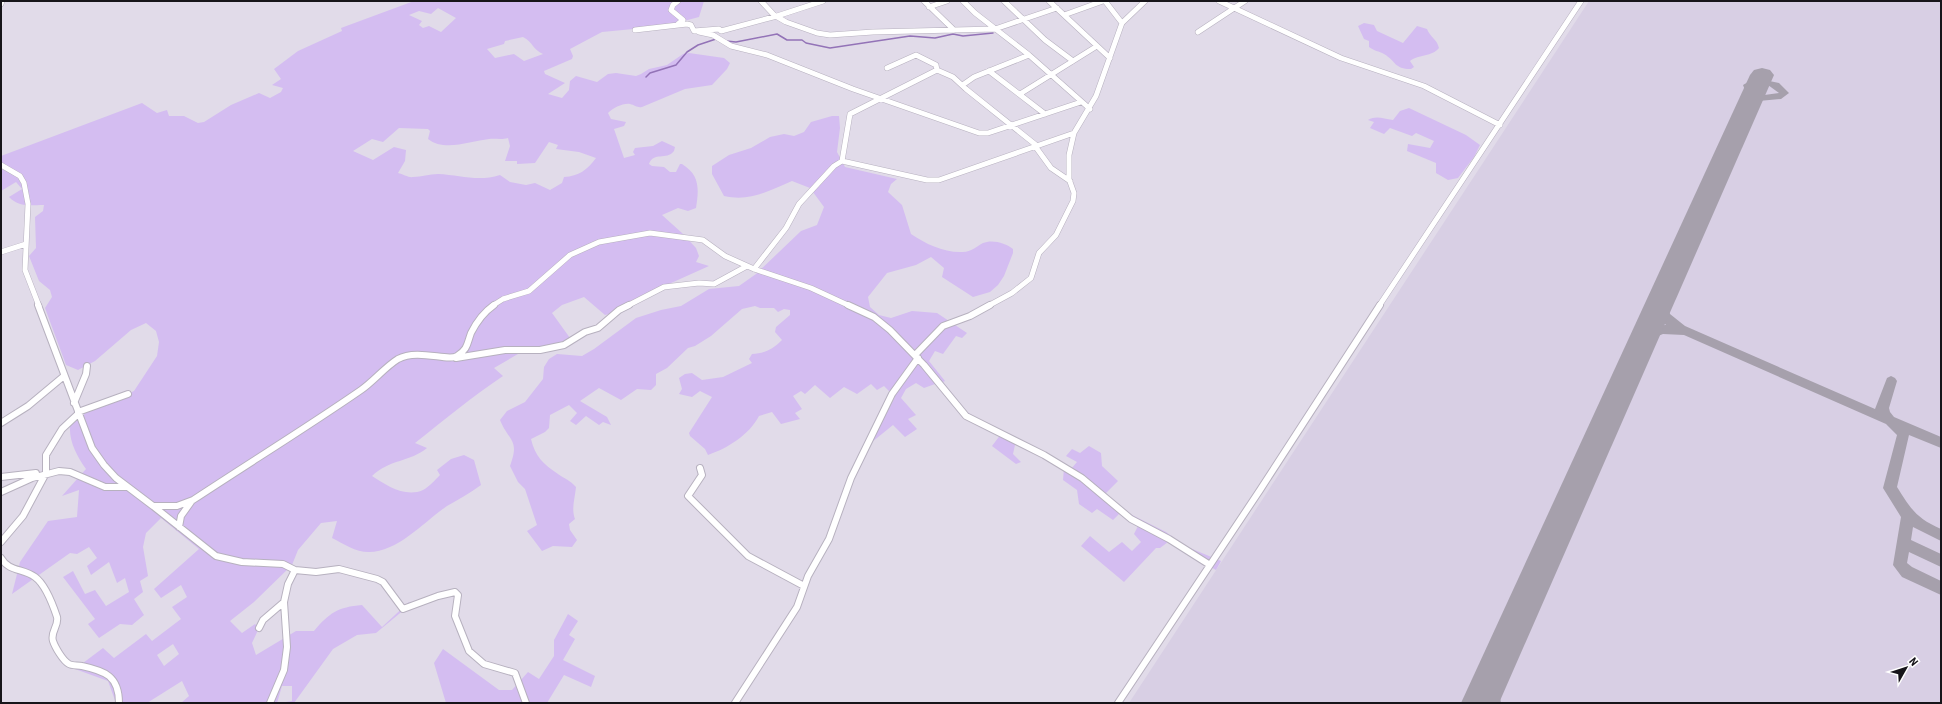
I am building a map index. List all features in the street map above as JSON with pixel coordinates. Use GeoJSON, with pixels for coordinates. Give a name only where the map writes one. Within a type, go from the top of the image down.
{"type":"FeatureCollection","features":[{"type":"Feature","properties":{"kind":"street"},"geometry":{"type":"LineString","coordinates":[[678,1],[673,4],[671,10],[683,20],[678,24]]}},
{"type":"Feature","properties":{"kind":"street"},"geometry":{"type":"LineString","coordinates":[[761,1],[786,22],[824,35],[995,29],[1023,21],[1057,8]]}},
{"type":"Feature","properties":{"kind":"street"},"geometry":{"type":"LineString","coordinates":[[699,32],[729,29],[777,16],[823,1]]}},
{"type":"Feature","properties":{"kind":"street"},"geometry":{"type":"LineString","coordinates":[[924,1],[954,30]]}},
{"type":"Feature","properties":{"kind":"street"},"geometry":{"type":"LineString","coordinates":[[929,7],[946,1]]}},
{"type":"Feature","properties":{"kind":"street"},"geometry":{"type":"LineString","coordinates":[[963,1],[995,29],[1029,55],[1090,109]]}},
{"type":"Feature","properties":{"kind":"street"},"geometry":{"type":"LineString","coordinates":[[1004,1],[1023,21],[1073,61]]}},
{"type":"Feature","properties":{"kind":"street"},"geometry":{"type":"LineString","coordinates":[[1049,1],[1110,58]]}},
{"type":"Feature","properties":{"kind":"street"},"geometry":{"type":"LineString","coordinates":[[1082,1],[1088,6]]}},
{"type":"Feature","properties":{"kind":"street"},"geometry":{"type":"LineString","coordinates":[[1064,15],[1104,1],[1122,23]]}},
{"type":"Feature","properties":{"kind":"street"},"geometry":{"type":"LineString","coordinates":[[735,703],[743,689],[752,679],[781,630],[798,607],[808,576],[829,539],[850,478],[892,394],[917,357],[943,326],[970,316],[1012,293],[1031,278],[1039,253],[1056,235],[1073,201],[1074,193],[1070,181],[1069,155],[1074,132],[1090,109],[1101,85],[1122,23],[1146,1]]}},
{"type":"Feature","properties":{"kind":"street"},"geometry":{"type":"LineString","coordinates":[[1219,1],[1341,58],[1388,73],[1431,90],[1500,125]]}},
{"type":"Feature","properties":{"kind":"street"},"geometry":{"type":"LineString","coordinates":[[1198,32],[1245,1]]}},
{"type":"Feature","properties":{"kind":"street"},"geometry":{"type":"LineString","coordinates":[[1118,703],[1581,1]]}},
{"type":"Feature","properties":{"kind":"street"},"geometry":{"type":"LineString","coordinates":[[635,30],[678,24],[691,25],[694,31],[708,33],[731,46],[767,55],[979,133],[988,133],[1081,102]]}},
{"type":"Feature","properties":{"kind":"street"},"geometry":{"type":"LineString","coordinates":[[1020,94],[1097,46]]}},
{"type":"Feature","properties":{"kind":"street"},"geometry":{"type":"LineString","coordinates":[[887,68],[916,54],[936,65],[937,70]]}},
{"type":"Feature","properties":{"kind":"street"},"geometry":{"type":"LineString","coordinates":[[964,84],[974,77],[1029,55]]}},
{"type":"Feature","properties":{"kind":"street"},"geometry":{"type":"LineString","coordinates":[[842,161],[850,114],[937,70],[948,74],[964,84],[966,89],[1036,146],[1051,168],[1070,181]]}},
{"type":"Feature","properties":{"kind":"street"},"geometry":{"type":"LineString","coordinates":[[989,71],[1045,114]]}},
{"type":"Feature","properties":{"kind":"street"},"geometry":{"type":"LineString","coordinates":[[754,269],[786,228],[799,204],[834,166],[842,161],[933,181],[966,172],[1074,132]]}},
{"type":"Feature","properties":{"kind":"street"},"geometry":{"type":"LineString","coordinates":[[1,165],[20,176],[24,183],[28,204],[25,270],[92,448],[104,465],[126,487],[153,506],[216,556],[242,562],[283,564],[295,570],[316,572],[339,569],[380,580],[403,609],[454,592],[458,595],[455,616],[468,651],[484,664],[515,673],[526,703]]}},
{"type":"Feature","properties":{"kind":"street"},"geometry":{"type":"LineString","coordinates":[[452,358],[466,348],[481,317],[492,306],[503,299],[529,291],[570,255],[599,242],[644,233],[701,239],[725,256],[746,266],[811,288],[871,316],[890,330],[917,357],[966,416],[1044,455],[1082,478],[1131,519],[1210,565]]}},
{"type":"Feature","properties":{"kind":"street"},"geometry":{"type":"LineString","coordinates":[[1,252],[26,244]]}},
{"type":"Feature","properties":{"kind":"street"},"geometry":{"type":"LineString","coordinates":[[179,527],[181,516],[185,508],[193,500],[362,389],[398,359],[411,354],[429,354],[452,358],[505,350],[540,350],[564,345],[585,332],[598,328],[619,310],[664,287],[699,283],[714,284],[746,266]]}},
{"type":"Feature","properties":{"kind":"street"},"geometry":{"type":"LineString","coordinates":[[74,403],[86,374],[87,366]]}},
{"type":"Feature","properties":{"kind":"street"},"geometry":{"type":"LineString","coordinates":[[1,424],[28,406],[64,376]]}},
{"type":"Feature","properties":{"kind":"street"},"geometry":{"type":"LineString","coordinates":[[1,542],[23,516],[46,473],[46,455],[62,429],[78,413],[128,394]]}},
{"type":"Feature","properties":{"kind":"street"},"geometry":{"type":"LineString","coordinates":[[700,468],[702,475],[691,489],[688,496],[690,500],[710,516],[732,541],[748,556],[804,586]]}},
{"type":"Feature","properties":{"kind":"street"},"geometry":{"type":"LineString","coordinates":[[1,477],[59,471],[70,472],[105,487],[126,487]]}},
{"type":"Feature","properties":{"kind":"street"},"geometry":{"type":"LineString","coordinates":[[1,492],[46,473]]}},
{"type":"Feature","properties":{"kind":"street"},"geometry":{"type":"LineString","coordinates":[[153,506],[177,506],[193,500]]}},
{"type":"Feature","properties":{"kind":"street"},"geometry":{"type":"LineString","coordinates":[[1,558],[8,568],[19,572],[28,573],[39,580],[57,614],[58,622],[52,633],[53,643],[69,664],[83,666],[113,679],[117,687],[119,703]]}},
{"type":"Feature","properties":{"kind":"street"},"geometry":{"type":"LineString","coordinates":[[270,703],[284,670],[287,647],[284,602],[288,584],[295,570]]}},
{"type":"Feature","properties":{"kind":"street"},"geometry":{"type":"LineString","coordinates":[[259,628],[263,620],[284,602]]}},
{"type":"Feature","properties":{"kind":"shaded area"},"geometry":{"type":"Polygon","coordinates":[[[414,1],[704,1],[699,17],[665,26],[602,32],[570,49],[573,56],[572,59],[544,71],[545,74],[565,83],[548,94],[562,98],[569,90],[570,81],[576,76],[597,82],[608,74],[616,73],[636,76],[649,69],[667,65],[683,54],[689,53],[724,58],[730,63],[727,69],[712,85],[685,89],[642,107],[637,107],[630,104],[621,105],[608,113],[611,119],[626,122],[624,126],[614,129],[624,158],[635,155],[633,152],[635,148],[653,146],[662,141],[675,147],[671,154],[654,158],[649,164],[652,166],[664,167],[670,172],[676,172],[680,164],[688,168],[697,183],[698,195],[696,208],[688,211],[678,208],[662,215],[696,248],[699,256],[696,262],[709,266],[640,297],[609,314],[605,315],[584,297],[562,305],[552,313],[570,338],[553,345],[518,354],[494,368],[503,376],[469,400],[415,443],[427,448],[414,456],[386,466],[372,476],[396,489],[416,492],[423,490],[432,483],[440,475],[437,470],[451,459],[464,455],[474,460],[481,485],[447,506],[411,535],[380,551],[364,552],[332,538],[337,521],[321,523],[298,550],[292,565],[254,602],[230,621],[242,633],[255,624],[259,628],[252,643],[256,655],[296,631],[314,631],[329,615],[346,607],[362,605],[382,627],[409,602],[411,604],[376,633],[357,635],[333,649],[294,703],[280,703],[292,701],[292,686],[282,686],[277,703],[181,703],[189,696],[182,681],[147,703],[116,703],[108,681],[75,669],[103,648],[114,658],[146,634],[152,641],[181,619],[172,607],[187,597],[181,585],[161,598],[154,589],[199,549],[161,518],[146,533],[143,547],[148,576],[140,581],[143,592],[134,599],[144,615],[132,625],[120,624],[99,638],[88,624],[95,619],[63,577],[73,571],[85,594],[95,590],[106,606],[129,592],[125,578],[117,583],[109,562],[91,575],[87,566],[97,558],[89,547],[77,554],[70,553],[12,594],[20,562],[48,521],[77,517],[79,490],[62,496],[86,469],[74,449],[70,426],[87,412],[134,391],[157,356],[159,342],[156,331],[146,323],[131,330],[95,361],[78,370],[66,365],[45,308],[52,297],[50,290],[39,281],[29,256],[36,248],[35,217],[43,211],[44,205],[25,205],[13,201],[9,197],[22,189],[16,182],[1,191],[1,156],[142,103],[157,113],[167,110],[169,116],[184,116],[198,123],[204,122],[231,105],[259,93],[270,98],[281,92],[283,88],[272,85],[281,79],[274,69],[298,51],[342,31],[341,28],[414,1]],[[438,8],[431,14],[419,11],[409,15],[422,21],[419,25],[423,28],[429,26],[441,32],[456,18],[438,8]],[[523,37],[505,41],[504,44],[487,49],[495,58],[514,54],[524,61],[543,54],[523,37]],[[399,128],[383,142],[372,139],[353,151],[373,160],[394,147],[406,150],[405,161],[398,173],[410,177],[438,174],[469,178],[484,178],[500,175],[510,182],[526,185],[535,183],[550,190],[562,183],[564,177],[582,172],[596,158],[579,152],[556,149],[558,145],[549,142],[535,163],[517,164],[517,161],[505,161],[510,146],[508,138],[489,139],[458,145],[442,145],[434,143],[428,139],[430,131],[428,129],[399,128]],[[173,644],[157,655],[164,666],[179,654],[173,644]]]}},
{"type":"Feature","properties":{"kind":"shaded area"},"geometry":{"type":"Polygon","coordinates":[[[1589,1],[1941,1],[1941,703],[1129,703],[1589,1]]]}},
{"type":"Feature","properties":{"kind":"shaded area"},"geometry":{"type":"Polygon","coordinates":[[[1364,23],[1374,25],[1377,31],[1403,43],[1417,26],[1427,29],[1437,42],[1439,48],[1433,53],[1417,57],[1410,61],[1414,67],[1411,69],[1401,68],[1384,54],[1369,47],[1369,41],[1364,39],[1358,26],[1364,23]]]}},
{"type":"Feature","properties":{"kind":"shaded area"},"geometry":{"type":"Polygon","coordinates":[[[1409,108],[1466,135],[1480,145],[1474,157],[1458,178],[1448,180],[1436,173],[1436,163],[1407,151],[1408,144],[1430,148],[1434,141],[1416,133],[1412,136],[1390,128],[1384,134],[1370,128],[1374,122],[1368,120],[1377,118],[1393,120],[1400,111],[1409,108]]]}},
{"type":"Feature","properties":{"kind":"shaded area"},"geometry":{"type":"Polygon","coordinates":[[[832,116],[839,116],[840,128],[837,152],[845,167],[897,179],[891,184],[888,192],[902,205],[911,234],[929,244],[949,251],[966,252],[990,241],[1003,243],[1013,249],[1013,253],[1004,276],[998,285],[990,292],[973,297],[942,277],[944,268],[931,257],[916,265],[887,273],[868,297],[870,307],[879,315],[891,318],[912,311],[937,313],[967,333],[962,338],[956,336],[943,354],[935,351],[929,361],[945,381],[943,382],[967,412],[993,428],[1008,433],[1071,469],[1077,462],[1066,456],[1072,449],[1080,453],[1089,446],[1101,453],[1102,466],[1118,481],[1105,494],[1130,514],[1166,532],[1185,546],[1221,561],[1216,570],[1168,542],[1160,548],[1156,548],[1124,582],[1081,546],[1090,536],[1109,552],[1122,542],[1132,551],[1141,542],[1134,534],[1138,526],[1119,514],[1113,520],[1097,509],[1092,513],[1079,504],[1077,490],[1063,480],[1064,468],[1019,443],[1015,445],[1013,454],[1021,462],[1016,464],[992,446],[1001,434],[966,416],[935,384],[924,388],[916,383],[906,389],[901,398],[916,415],[908,419],[917,429],[905,437],[893,425],[872,442],[895,397],[884,386],[877,390],[871,384],[857,394],[844,387],[830,398],[815,385],[805,394],[801,391],[793,396],[802,409],[795,413],[800,419],[781,424],[772,412],[759,416],[744,435],[723,449],[708,455],[705,449],[690,436],[689,433],[712,397],[700,391],[692,397],[679,394],[682,389],[679,378],[685,374],[692,373],[702,380],[723,377],[752,363],[749,359],[752,354],[761,353],[768,350],[782,340],[775,332],[776,327],[790,315],[790,310],[784,309],[778,312],[774,308],[760,308],[755,306],[742,309],[711,336],[695,346],[688,348],[667,368],[656,374],[656,385],[651,390],[637,389],[621,400],[599,388],[580,401],[607,417],[611,425],[603,422],[599,425],[586,416],[576,425],[570,421],[577,413],[569,405],[550,415],[549,428],[545,432],[531,439],[540,459],[576,487],[573,507],[575,519],[569,524],[570,530],[577,540],[572,547],[553,546],[542,551],[527,531],[537,525],[525,489],[518,482],[510,466],[513,457],[514,445],[500,420],[507,411],[525,402],[543,379],[544,367],[549,359],[557,354],[582,356],[636,318],[661,310],[681,306],[709,289],[739,286],[756,274],[801,231],[817,225],[824,207],[810,188],[792,181],[751,197],[742,198],[724,196],[712,174],[712,166],[729,155],[751,148],[770,137],[784,134],[794,136],[804,132],[811,122],[832,116]]]}},
{"type":"Feature","properties":{"kind":"shaded area"},"geometry":{"type":"Polygon","coordinates":[[[568,614],[578,621],[569,635],[575,639],[563,660],[595,676],[591,687],[564,675],[547,703],[446,703],[434,663],[443,649],[499,690],[512,690],[528,672],[539,679],[554,656],[554,640],[568,614]]]}},
{"type":"Feature","properties":{"kind":"waterway"},"geometry":{"type":"LineString","coordinates":[[726,41],[736,42],[777,34],[787,40],[802,40],[806,43],[830,48],[910,36],[935,38],[953,34],[963,36],[993,33]]}},
{"type":"Feature","properties":{"kind":"waterway"},"geometry":{"type":"LineString","coordinates":[[646,77],[650,73],[676,65],[687,52],[698,45],[716,39]]}},
{"type":"Feature","properties":{"kind":"taxiway"},"geometry":{"type":"LineString","coordinates":[[1751,100],[1781,96],[1784,93],[1775,85],[1767,82],[1755,81],[1748,85],[1752,96]]}},
{"type":"Feature","properties":{"kind":"taxiway"},"geometry":{"type":"LineString","coordinates":[[1660,299],[1662,310],[1666,317],[1681,329]]}},
{"type":"Feature","properties":{"kind":"taxiway"},"geometry":{"type":"LineString","coordinates":[[1643,337],[1654,331],[1663,329],[1686,331],[1890,420]]}},
{"type":"Feature","properties":{"kind":"taxiway"},"geometry":{"type":"LineString","coordinates":[[1883,408],[1891,381]]}},
{"type":"Feature","properties":{"kind":"taxiway"},"geometry":{"type":"LineString","coordinates":[[1879,413],[1883,408]]}},
{"type":"Feature","properties":{"kind":"taxiway"},"geometry":{"type":"LineString","coordinates":[[1883,408],[1890,420]]}},
{"type":"Feature","properties":{"kind":"taxiway"},"geometry":{"type":"LineString","coordinates":[[1890,420],[1941,443]]}},
{"type":"Feature","properties":{"kind":"taxiway"},"geometry":{"type":"LineString","coordinates":[[1890,420],[1901,431],[1903,435],[1890,488],[1908,516]]}},
{"type":"Feature","properties":{"kind":"taxiway"},"geometry":{"type":"LineString","coordinates":[[1904,543],[1908,516]]}},
{"type":"Feature","properties":{"kind":"taxiway"},"geometry":{"type":"LineString","coordinates":[[1908,516],[1923,527],[1941,535]]}},
{"type":"Feature","properties":{"kind":"taxiway"},"geometry":{"type":"LineString","coordinates":[[1904,543],[1941,561]]}},
{"type":"Feature","properties":{"kind":"taxiway"},"geometry":{"type":"LineString","coordinates":[[1904,543],[1900,565],[1907,572],[1941,588]]}},
{"type":"Feature","properties":{"kind":"taxiway"},"geometry":{"type":"LineString","coordinates":[[1493,703],[1491,687],[1495,671]]}},
{"type":"Feature","properties":{"kind":"runway"},"geometry":{"type":"LineString","coordinates":[[1480,703],[1643,337],[1762,75]]}}]}
